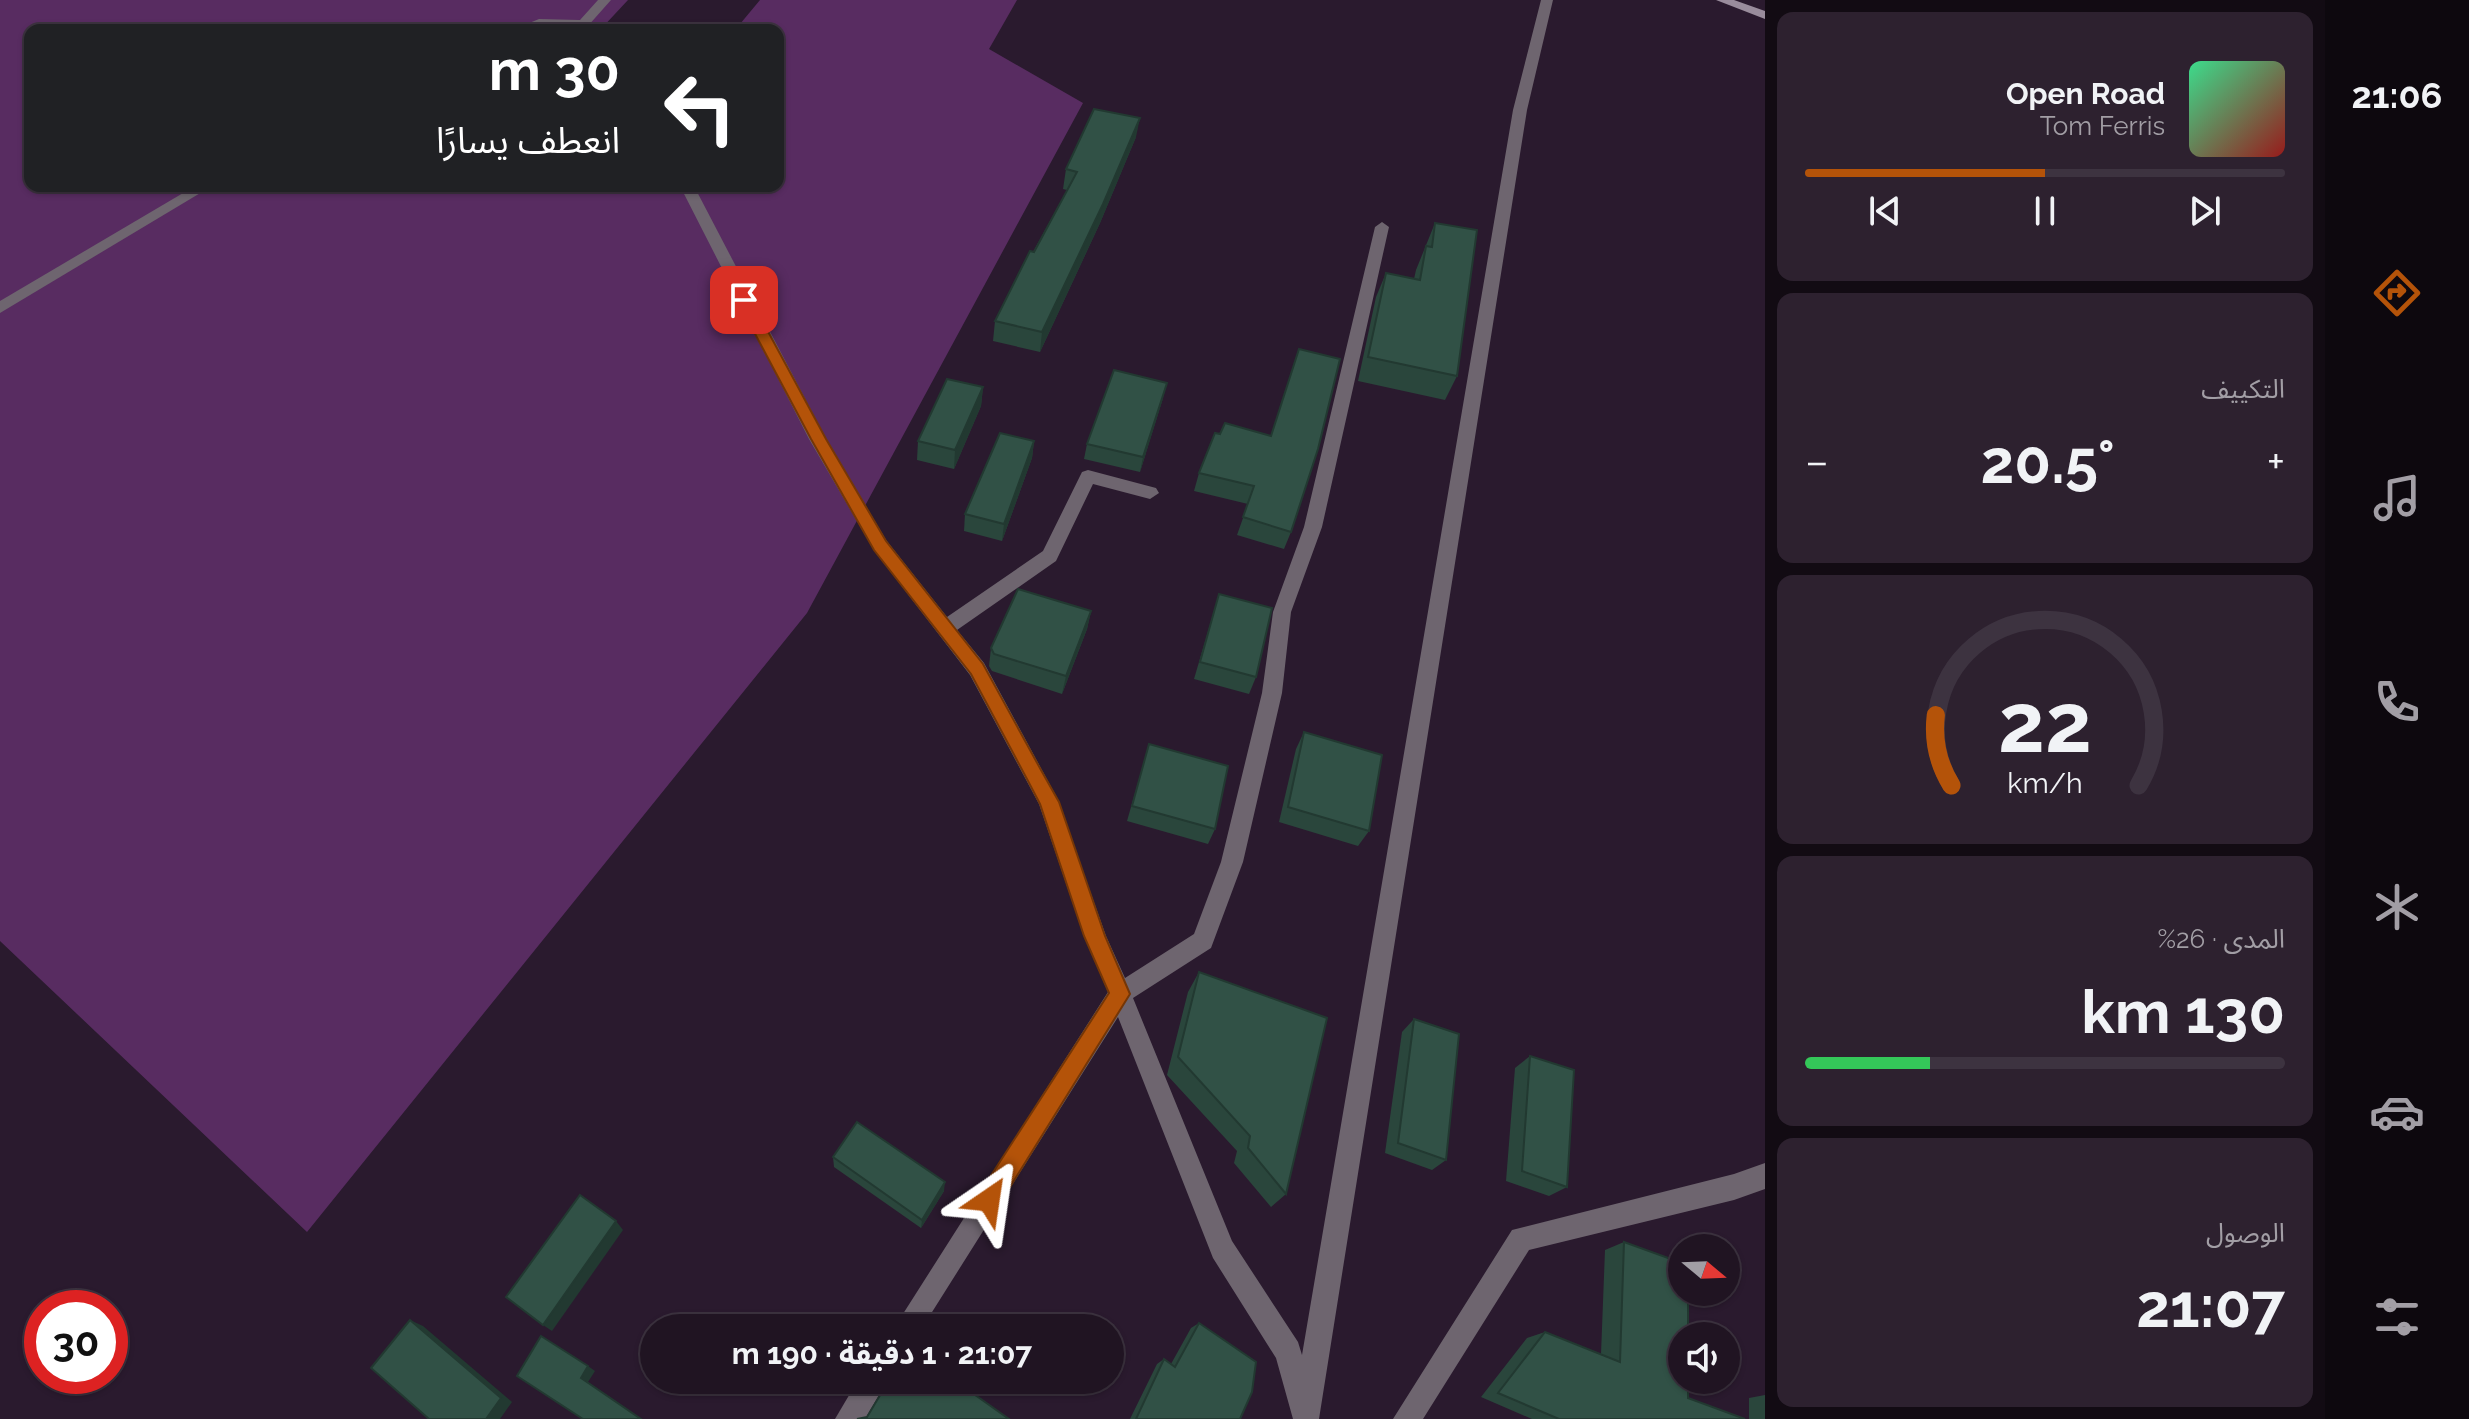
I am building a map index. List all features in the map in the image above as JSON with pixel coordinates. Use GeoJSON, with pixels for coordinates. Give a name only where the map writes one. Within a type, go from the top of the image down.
{"type":"FeatureCollection","features":[{"type":"Feature","properties":{"kind":"main road"},"geometry":{"type":"LineString","coordinates":[[1722,0],[1765,15]]}},
{"type":"Feature","properties":{"kind":"street"},"geometry":{"type":"LineString","coordinates":[[586,24],[605,0]]}},
{"type":"Feature","properties":{"kind":"street"},"geometry":{"type":"LineString","coordinates":[[1306,1418],[1520,110],[1547,0]]}},
{"type":"Feature","properties":{"kind":"street"},"geometry":{"type":"LineString","coordinates":[[0,308],[195,192]]}},
{"type":"Feature","properties":{"kind":"street"},"geometry":{"type":"LineString","coordinates":[[690,192],[818,439],[880,545],[977,669],[1049,802],[1095,936],[1222,1249],[1288,1352],[1306,1418]]}},
{"type":"Feature","properties":{"kind":"street"},"geometry":{"type":"LineString","coordinates":[[916,1314],[1120,994],[1203,941],[1232,862],[1272,693],[1282,612],[1313,527],[1382,227]]}},
{"type":"Feature","properties":{"kind":"street"},"geometry":{"type":"LineString","coordinates":[[945,628],[1050,556],[1088,476],[1150,493]]}},
{"type":"Feature","properties":{"kind":"street"},"geometry":{"type":"LineString","coordinates":[[1407,1419],[1521,1239],[1734,1187],[1765,1176]]}},
{"type":"Feature","properties":{"kind":"street"},"geometry":{"type":"LineString","coordinates":[[849,1419],[865,1394]]}},
{"type":"Feature","properties":{"kind":"shaded area"},"geometry":{"type":"Polygon","coordinates":[[[0,0],[628,0],[606,24],[24,24],[24,192],[784,192],[784,24],[740,24],[760,0],[1017,0],[989,49],[1083,103],[807,613],[307,1232],[0,941],[0,0]]]}},
{"type":"Feature","properties":{"kind":"building"},"geometry":{"type":"Polygon","coordinates":[[[1094,109],[1140,118],[1103,204],[1042,332],[995,321],[1030,251],[1034,252],[1077,172],[1066,169],[1094,109]]]}},
{"type":"Feature","properties":{"kind":"building"},"geometry":{"type":"Polygon","coordinates":[[[1435,223],[1477,230],[1457,376],[1368,357],[1386,273],[1420,280],[1426,246],[1432,247],[1435,223]]]}},
{"type":"Feature","properties":{"kind":"building"},"geometry":{"type":"Polygon","coordinates":[[[1299,349],[1340,359],[1318,449],[1291,532],[1243,517],[1254,486],[1199,473],[1215,433],[1220,434],[1225,423],[1271,436],[1299,349]]]}},
{"type":"Feature","properties":{"kind":"building"},"geometry":{"type":"Polygon","coordinates":[[[1114,370],[1167,383],[1143,457],[1087,444],[1114,370]]]}},
{"type":"Feature","properties":{"kind":"building"},"geometry":{"type":"Polygon","coordinates":[[[947,379],[983,387],[955,450],[918,441],[947,379]]]}},
{"type":"Feature","properties":{"kind":"building"},"geometry":{"type":"Polygon","coordinates":[[[1000,433],[1034,441],[1004,524],[965,514],[1000,433]]]}},
{"type":"Feature","properties":{"kind":"building"},"geometry":{"type":"Polygon","coordinates":[[[1018,589],[1091,611],[1066,676],[994,654],[991,648],[1018,589]]]}},
{"type":"Feature","properties":{"kind":"building"},"geometry":{"type":"Polygon","coordinates":[[[1219,594],[1272,608],[1256,677],[1200,662],[1219,594]]]}},
{"type":"Feature","properties":{"kind":"building"},"geometry":{"type":"Polygon","coordinates":[[[1304,732],[1382,755],[1369,831],[1288,807],[1304,732]]]}},
{"type":"Feature","properties":{"kind":"building"},"geometry":{"type":"Polygon","coordinates":[[[1149,744],[1228,766],[1215,829],[1132,806],[1149,744]]]}},
{"type":"Feature","properties":{"kind":"building"},"geometry":{"type":"Polygon","coordinates":[[[1199,972],[1327,1018],[1286,1194],[1248,1148],[1250,1136],[1178,1057],[1199,972]]]}},
{"type":"Feature","properties":{"kind":"building"},"geometry":{"type":"Polygon","coordinates":[[[1414,1019],[1459,1034],[1446,1160],[1398,1143],[1414,1019]]]}},
{"type":"Feature","properties":{"kind":"building"},"geometry":{"type":"Polygon","coordinates":[[[1530,1056],[1574,1070],[1567,1187],[1522,1171],[1530,1056]]]}},
{"type":"Feature","properties":{"kind":"building"},"geometry":{"type":"Polygon","coordinates":[[[857,1122],[945,1182],[922,1220],[833,1157],[857,1122]]]}},
{"type":"Feature","properties":{"kind":"building"},"geometry":{"type":"Polygon","coordinates":[[[580,1195],[616,1221],[543,1325],[506,1297],[580,1195]]]}},
{"type":"Feature","properties":{"kind":"building"},"geometry":{"type":"Polygon","coordinates":[[[1624,1242],[1668,1258],[1668,1306],[1688,1306],[1688,1322],[1668,1322],[1668,1394],[1688,1394],[1688,1398],[1745,1419],[1559,1419],[1498,1393],[1545,1332],[1620,1362],[1624,1242]]]}},
{"type":"Feature","properties":{"kind":"building"},"geometry":{"type":"Polygon","coordinates":[[[410,1320],[501,1398],[486,1419],[429,1419],[371,1368],[410,1320]]]}},
{"type":"Feature","properties":{"kind":"building"},"geometry":{"type":"Polygon","coordinates":[[[1199,1323],[1256,1362],[1252,1392],[1240,1419],[1136,1419],[1164,1359],[1175,1367],[1199,1323]]]}},
{"type":"Feature","properties":{"kind":"building"},"geometry":{"type":"Polygon","coordinates":[[[541,1336],[588,1366],[581,1378],[641,1419],[583,1419],[517,1376],[541,1336]]]}},
{"type":"Feature","properties":{"kind":"building"},"geometry":{"type":"Polygon","coordinates":[[[881,1394],[974,1394],[1009,1419],[857,1419],[867,1417],[881,1394]]]}},
{"type":"Feature","properties":{"kind":"route"},"geometry":{"type":"LineString","coordinates":[[744,300],[818,439],[880,545],[977,669],[1035,776],[1049,802],[1095,936],[1120,994],[989,1200]]}}]}
